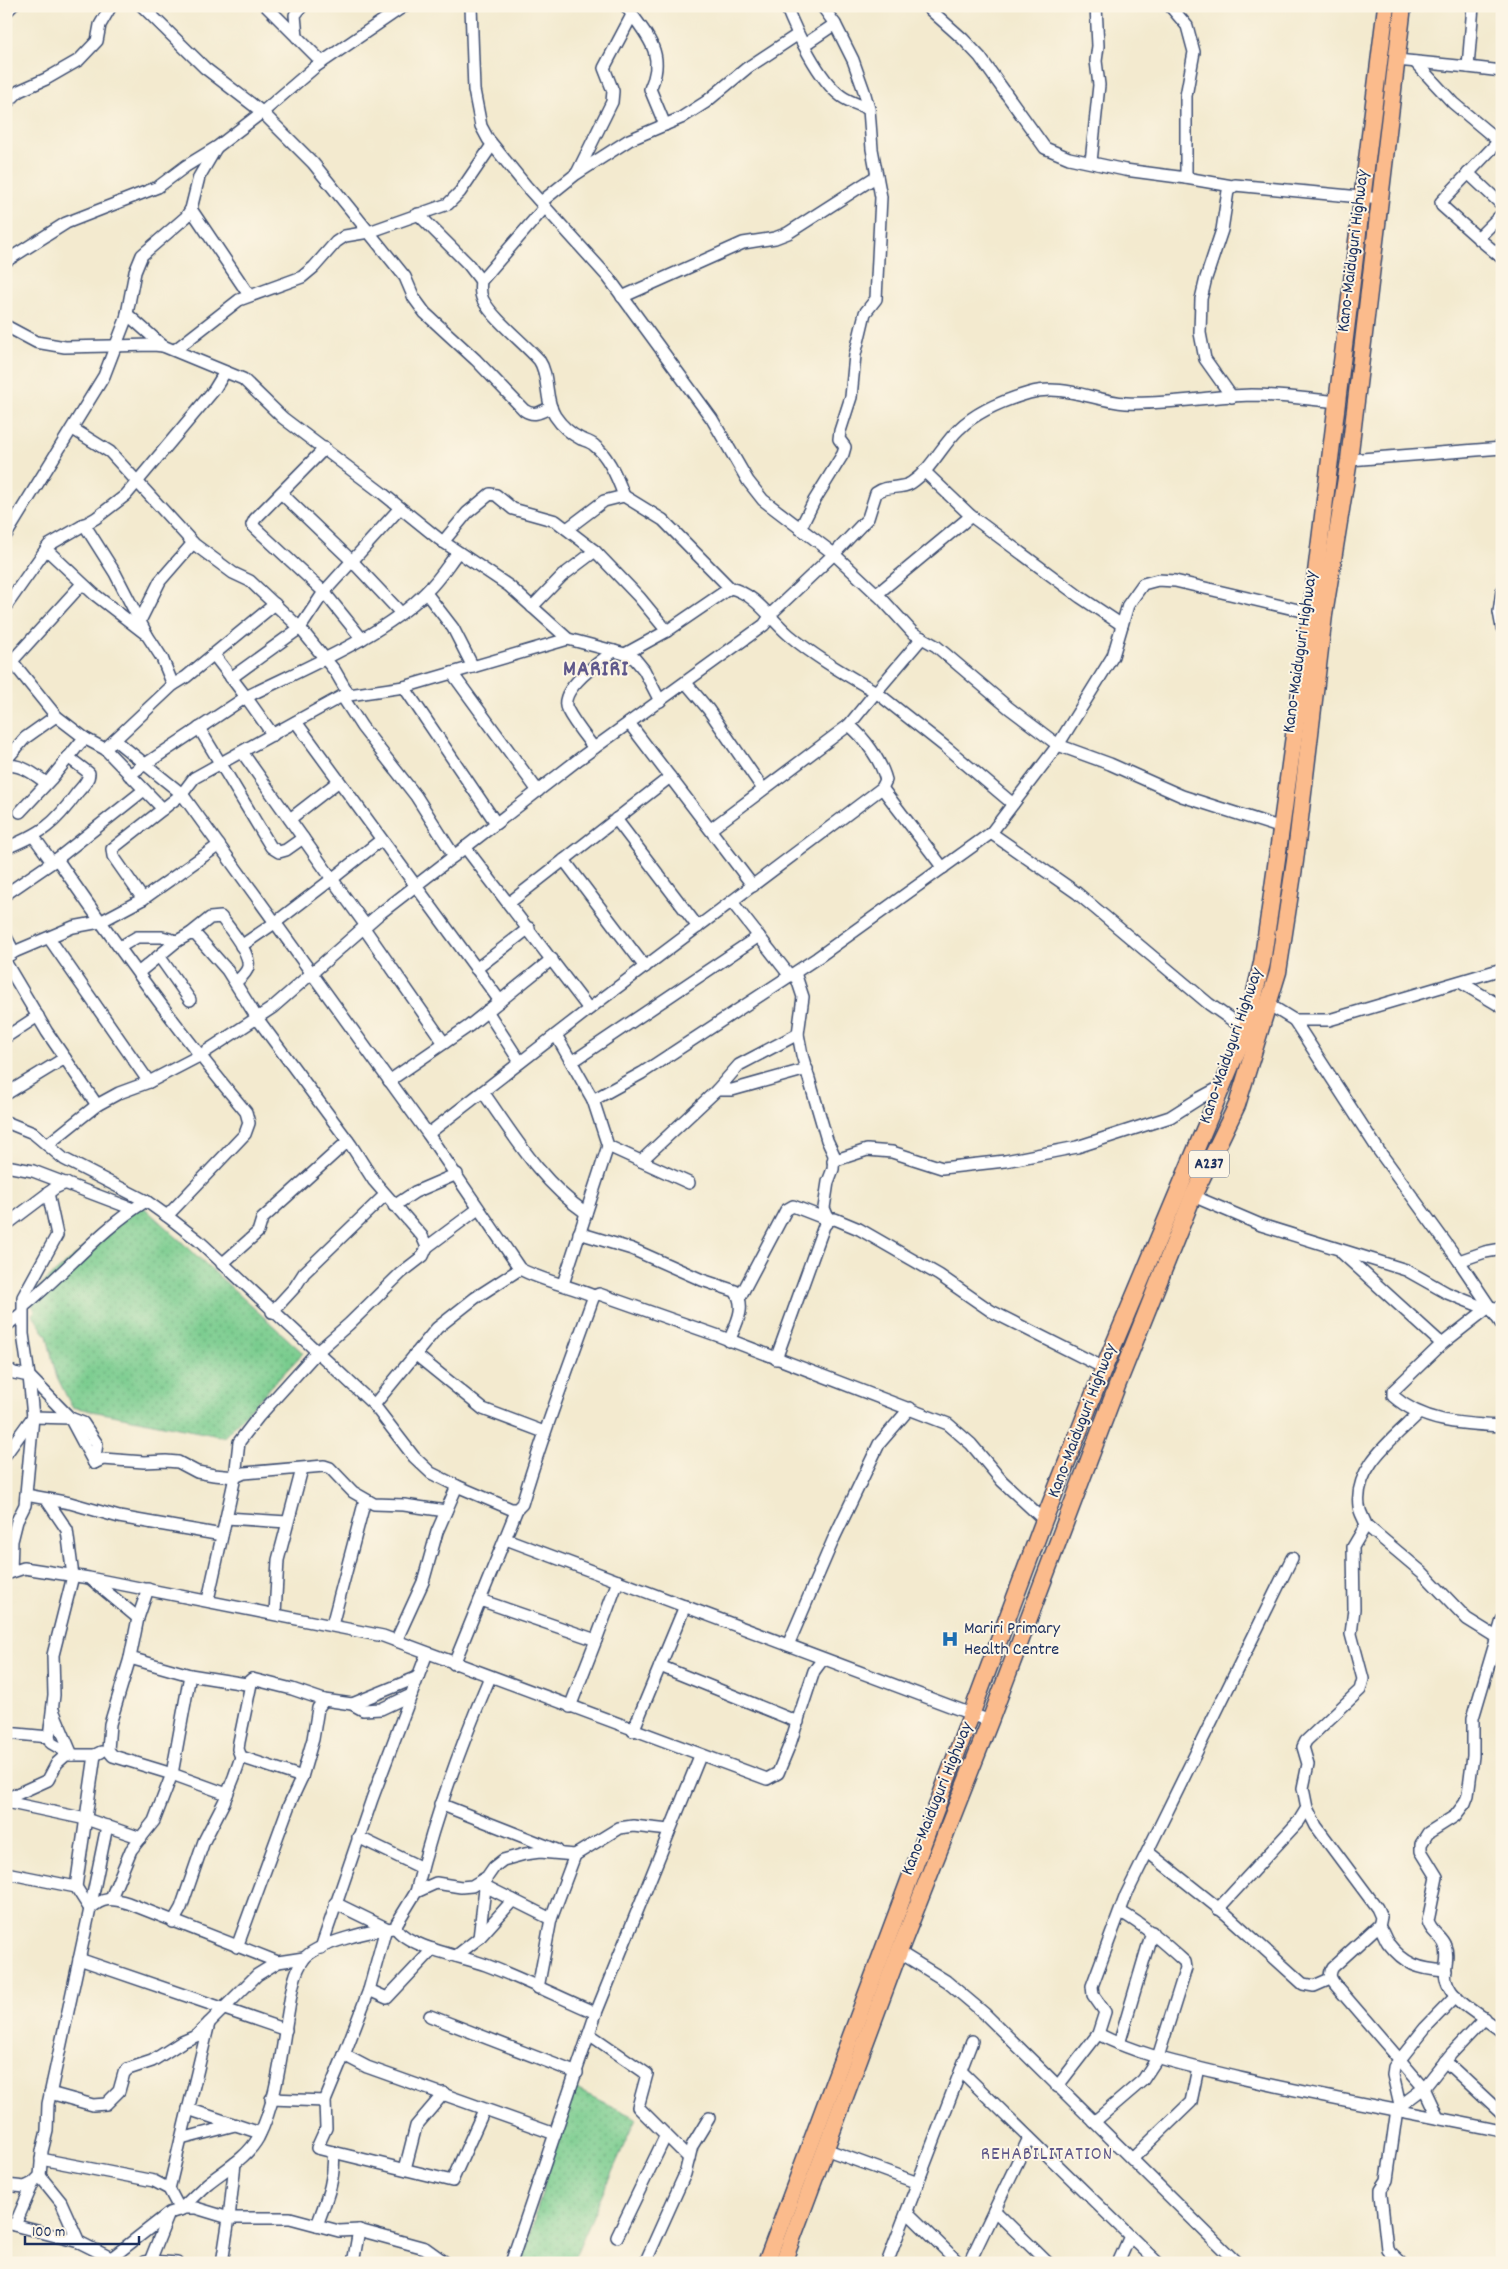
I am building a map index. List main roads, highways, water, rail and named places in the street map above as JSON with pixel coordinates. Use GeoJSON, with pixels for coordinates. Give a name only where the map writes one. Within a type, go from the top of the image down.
{"type":"FeatureCollection","features":[{"type":"Feature","properties":{"kind":"highway","name":"Kano-Maiduguri Highway"},"geometry":{"type":"LineString","coordinates":[[766,2263],[1044,1520],[1104,1368],[1246,1030],[1262,963],[1312,613],[1386,6]]}},
{"type":"Feature","properties":{"kind":"highway","name":"Kano-Maiduguri Highway"},"geometry":{"type":"LineString","coordinates":[[783,2263],[899,1952],[990,1721],[1116,1386],[1193,1196],[1237,1105],[1278,972],[1286,931],[1324,615],[1350,460],[1403,6]]}},
{"type":"Feature","properties":{"kind":"place","name":"Mariri Primary Health Centre"},"geometry":{"type":"Point","coordinates":[950,1639]}},
{"type":"Feature","properties":{"kind":"district","name":"MARIRI"},"geometry":{"type":"Point","coordinates":[596,670]}},
{"type":"Feature","properties":{"kind":"district","name":"REHABILITATION"},"geometry":{"type":"Point","coordinates":[1047,2155]}}]}
